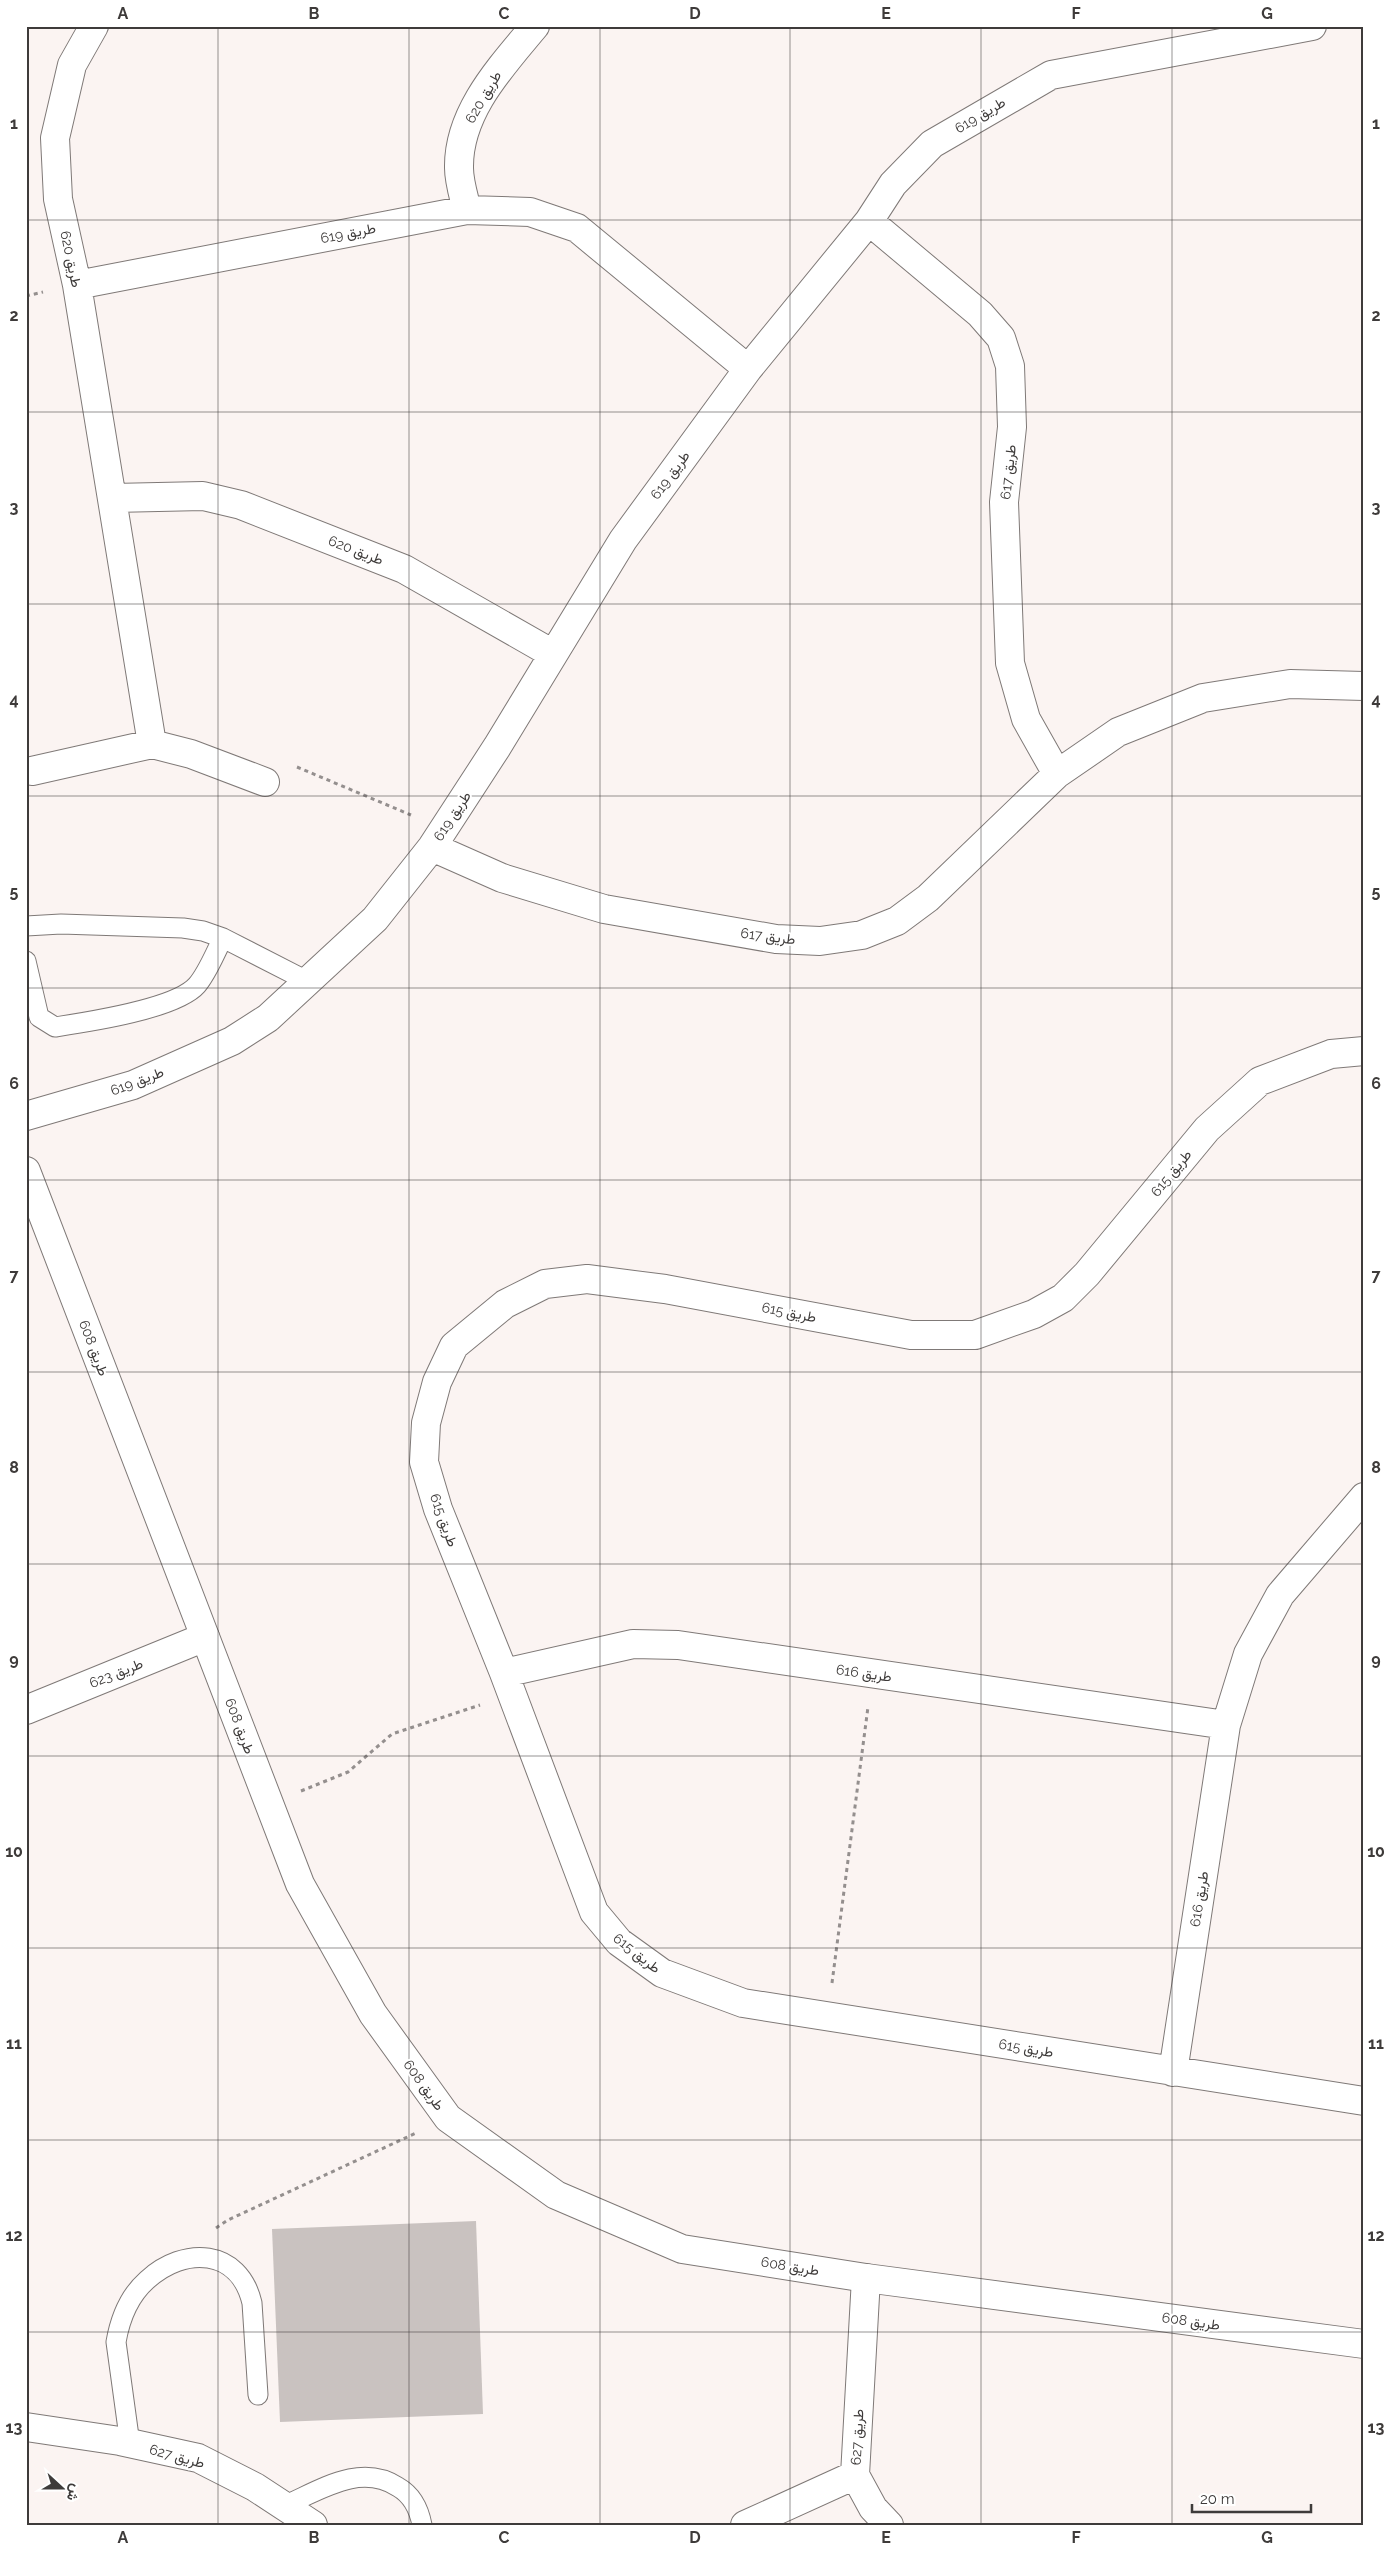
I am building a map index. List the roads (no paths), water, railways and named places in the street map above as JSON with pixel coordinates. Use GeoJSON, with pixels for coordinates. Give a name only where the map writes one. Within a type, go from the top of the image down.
{"type":"FeatureCollection","features":[{"type":"Feature","properties":{"kind":"street","name":"طريق 620"},"geometry":{"type":"LineString","coordinates":[[94,26],[72,64],[55,138],[58,199],[77,284],[152,744]]}},
{"type":"Feature","properties":{"kind":"street","name":"طريق 620"},"geometry":{"type":"LineString","coordinates":[[467,210],[459,169],[465,128],[491,78],[535,26]]}},
{"type":"Feature","properties":{"kind":"street","name":"طريق 619"},"geometry":{"type":"LineString","coordinates":[[26,1116],[133,1085],[232,1041],[268,1018],[375,919],[432,848],[497,747],[623,540],[748,369],[869,221],[893,184],[932,144],[1051,74],[1312,26]]}},
{"type":"Feature","properties":{"kind":"street","name":"طريق 619"},"geometry":{"type":"LineString","coordinates":[[77,284],[467,210],[530,212],[577,228],[748,369]]}},
{"type":"Feature","properties":{"kind":"street","name":"طريق 617"},"geometry":{"type":"LineString","coordinates":[[869,221],[980,314],[1001,338],[1010,366],[1012,427],[1004,502],[1010,663],[1026,718],[1057,774]]}},
{"type":"Feature","properties":{"kind":"street","name":"طريق 620"},"geometry":{"type":"LineString","coordinates":[[113,498],[204,496],[241,506],[404,569],[553,654]]}},
{"type":"Feature","properties":{"kind":"street","name":"طريق 617"},"geometry":{"type":"LineString","coordinates":[[432,848],[502,878],[604,909],[776,939],[820,941],[862,935],[897,921],[928,898],[1057,774],[1118,732],[1203,698],[1290,684],[1364,686]]}},
{"type":"Feature","properties":{"kind":"street"},"geometry":{"type":"LineString","coordinates":[[32,771],[152,744],[191,754],[265,782]]}},
{"type":"Feature","properties":{"kind":"street","name":"طريق 615"},"geometry":{"type":"LineString","coordinates":[[1364,1051],[1331,1054],[1260,1081],[1208,1129],[1088,1274],[1063,1298],[1034,1314],[975,1335],[912,1335],[665,1289],[587,1279],[546,1284],[505,1304],[454,1346],[437,1382],[426,1423],[424,1462],[438,1509],[508,1684],[594,1912],[619,1942],[662,1973],[743,2004],[1364,2101]]}},
{"type":"Feature","properties":{"kind":"street","name":"طريق 608"},"geometry":{"type":"LineString","coordinates":[[26,1171],[300,1884],[373,2014],[448,2118],[556,2195],[682,2250],[866,2278],[1364,2344]]}},
{"type":"Feature","properties":{"kind":"street","name":"طريق 616"},"geometry":{"type":"LineString","coordinates":[[1173,2072],[1226,1725],[1248,1654],[1280,1595],[1364,1497]]}},
{"type":"Feature","properties":{"kind":"street","name":"طريق 623"},"geometry":{"type":"LineString","coordinates":[[26,1710],[205,1637]]}},
{"type":"Feature","properties":{"kind":"street","name":"طريق 616"},"geometry":{"type":"LineString","coordinates":[[508,1684],[633,1644],[678,1645],[1226,1725]]}},
{"type":"Feature","properties":{"kind":"street","name":"طريق 627"},"geometry":{"type":"LineString","coordinates":[[745,2525],[855,2475],[866,2278]]}},
{"type":"Feature","properties":{"kind":"street","name":"طريق 627"},"geometry":{"type":"LineString","coordinates":[[26,2427],[130,2444],[198,2458],[286,2505],[313,2525]]}},
{"type":"Feature","properties":{"kind":"street"},"geometry":{"type":"LineString","coordinates":[[855,2475],[874,2508],[889,2525]]}},
{"type":"Feature","properties":{"kind":"lane"},"geometry":{"type":"LineString","coordinates":[[26,926],[61,924],[183,928],[203,931],[223,938],[307,980]]}},
{"type":"Feature","properties":{"kind":"lane"},"geometry":{"type":"LineString","coordinates":[[26,961],[40,1017],[47,1024],[55,1027],[164,1004],[182,996],[197,985],[223,938]]}},
{"type":"Feature","properties":{"kind":"lane"},"geometry":{"type":"LineString","coordinates":[[130,2444],[116,2342],[119,2325],[126,2308],[146,2281],[176,2263],[192,2258],[206,2257],[225,2263],[241,2276],[249,2288],[252,2303],[258,2395]]}},
{"type":"Feature","properties":{"kind":"lane"},"geometry":{"type":"LineString","coordinates":[[286,2505],[343,2480],[359,2476],[376,2477],[391,2482],[404,2490],[414,2502],[422,2525]]}}]}
